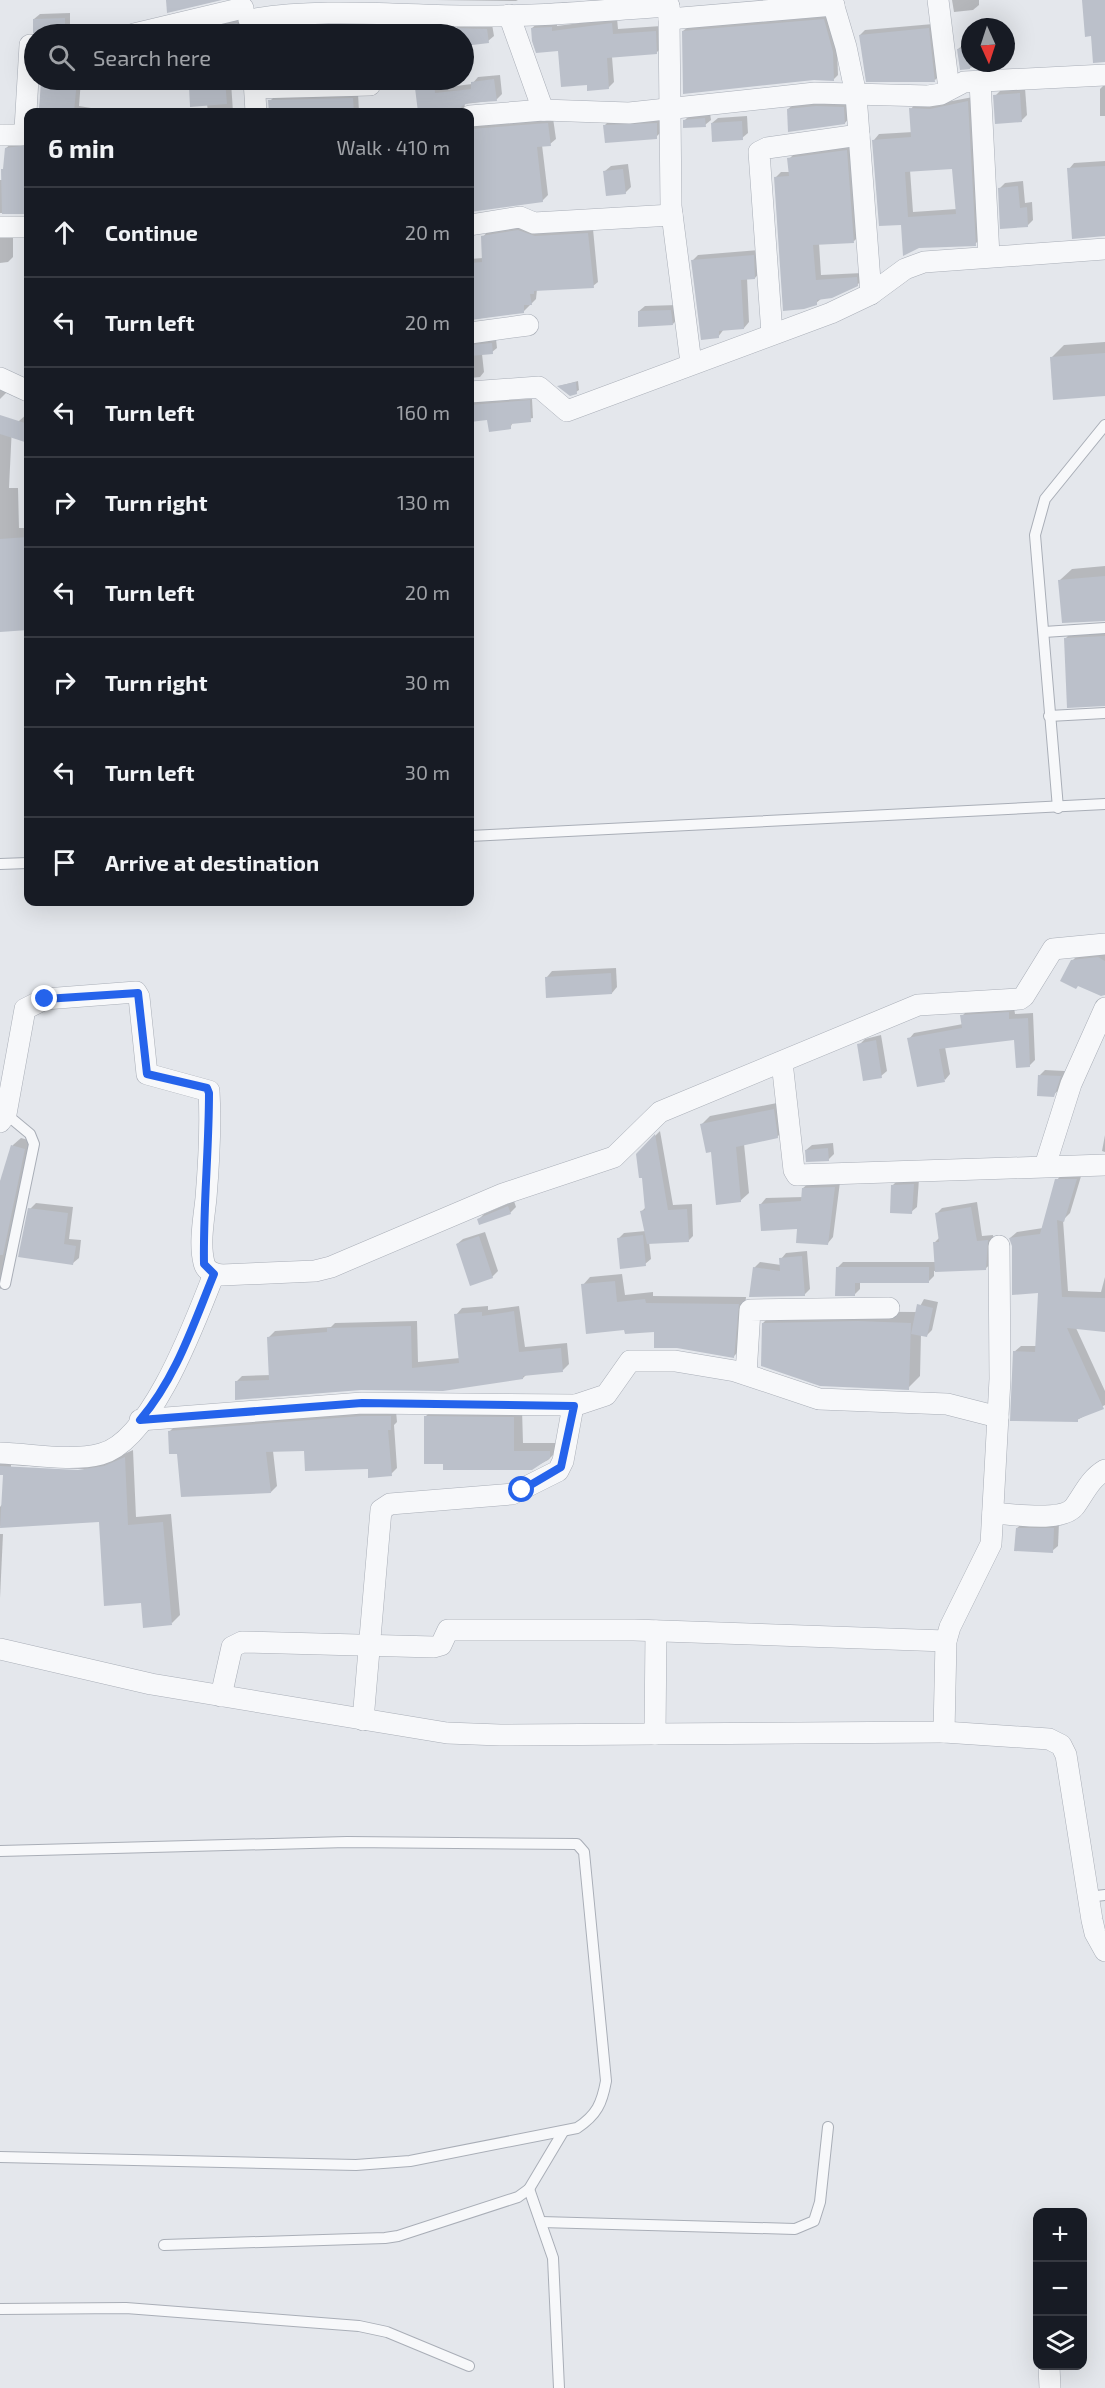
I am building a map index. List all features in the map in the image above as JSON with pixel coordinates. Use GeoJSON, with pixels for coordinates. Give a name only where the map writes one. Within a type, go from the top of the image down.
{"type":"FeatureCollection","features":[{"type":"Feature","properties":{"kind":"street"},"geometry":{"type":"LineString","coordinates":[[938,0],[949,89]]}},
{"type":"Feature","properties":{"kind":"street"},"geometry":{"type":"LineString","coordinates":[[196,24],[246,16],[355,13],[509,15],[833,2],[848,54],[856,95],[871,294]]}},
{"type":"Feature","properties":{"kind":"street"},"geometry":{"type":"LineString","coordinates":[[669,8],[672,215],[691,363]]}},
{"type":"Feature","properties":{"kind":"street"},"geometry":{"type":"LineString","coordinates":[[509,15],[543,110]]}},
{"type":"Feature","properties":{"kind":"street"},"geometry":{"type":"LineString","coordinates":[[474,116],[543,110],[622,113],[669,110],[808,93],[928,96],[959,83],[1105,75]]}},
{"type":"Feature","properties":{"kind":"street"},"geometry":{"type":"LineString","coordinates":[[980,82],[989,256]]}},
{"type":"Feature","properties":{"kind":"street"},"geometry":{"type":"LineString","coordinates":[[26,108],[27,90]]}},
{"type":"Feature","properties":{"kind":"street"},"geometry":{"type":"LineString","coordinates":[[254,90],[256,108]]}},
{"type":"Feature","properties":{"kind":"street"},"geometry":{"type":"LineString","coordinates":[[0,135],[21,135],[24,130]]}},
{"type":"Feature","properties":{"kind":"street"},"geometry":{"type":"LineString","coordinates":[[771,334],[759,152],[767,148],[859,135]]}},
{"type":"Feature","properties":{"kind":"street"},"geometry":{"type":"LineString","coordinates":[[474,224],[520,217],[536,223],[672,215]]}},
{"type":"Feature","properties":{"kind":"street"},"geometry":{"type":"LineString","coordinates":[[0,227],[24,227]]}},
{"type":"Feature","properties":{"kind":"street"},"geometry":{"type":"LineString","coordinates":[[474,392],[539,387],[567,411],[691,363],[831,313],[871,294],[905,269],[924,262],[1105,249]]}},
{"type":"Feature","properties":{"kind":"street"},"geometry":{"type":"LineString","coordinates":[[474,332],[528,325]]}},
{"type":"Feature","properties":{"kind":"street"},"geometry":{"type":"LineString","coordinates":[[0,378],[24,389]]}},
{"type":"Feature","properties":{"kind":"street"},"geometry":{"type":"LineString","coordinates":[[3,1118],[25,1009],[45,999],[138,993],[147,1074],[207,1088],[208,1091],[209,1160],[203,1227],[204,1264],[214,1274],[315,1271],[331,1267],[503,1194],[614,1157],[660,1112],[918,1005],[1020,999],[1053,949],[1105,944]]}},
{"type":"Feature","properties":{"kind":"street"},"geometry":{"type":"LineString","coordinates":[[1045,1166],[1071,1084],[1105,1008]]}},
{"type":"Feature","properties":{"kind":"street"},"geometry":{"type":"LineString","coordinates":[[782,1062],[796,1175],[1105,1165]]}},
{"type":"Feature","properties":{"kind":"street"},"geometry":{"type":"LineString","coordinates":[[944,1732],[946,1641],[950,1627],[989,1550],[998,1417],[1001,1306],[999,1245]]}},
{"type":"Feature","properties":{"kind":"street"},"geometry":{"type":"LineString","coordinates":[[0,1453],[84,1456],[104,1453],[123,1442],[158,1399],[183,1351],[214,1274]]}},
{"type":"Feature","properties":{"kind":"street"},"geometry":{"type":"LineString","coordinates":[[746,1374],[750,1310],[889,1308]]}},
{"type":"Feature","properties":{"kind":"street"},"geometry":{"type":"LineString","coordinates":[[140,1420],[362,1403],[574,1406],[606,1395],[631,1361],[675,1360],[746,1374],[819,1399],[947,1404],[998,1417]]}},
{"type":"Feature","properties":{"kind":"street"},"geometry":{"type":"LineString","coordinates":[[363,1720],[367,1647],[381,1510],[390,1504],[512,1494],[558,1471],[563,1461],[574,1406]]}},
{"type":"Feature","properties":{"kind":"street"},"geometry":{"type":"LineString","coordinates":[[993,1514],[1062,1515],[1073,1509],[1093,1478],[1105,1470]]}},
{"type":"Feature","properties":{"kind":"street"},"geometry":{"type":"LineString","coordinates":[[221,1696],[232,1647],[237,1642],[367,1647],[438,1646],[446,1631],[450,1630],[656,1631],[946,1641]]}},
{"type":"Feature","properties":{"kind":"street"},"geometry":{"type":"LineString","coordinates":[[655,1734],[656,1631]]}},
{"type":"Feature","properties":{"kind":"street"},"geometry":{"type":"LineString","coordinates":[[0,1649],[151,1684],[363,1720],[473,1734],[944,1732],[1048,1739],[1061,1745],[1066,1755],[1096,1896],[1095,1933],[1105,1951]]}},
{"type":"Feature","properties":{"kind":"street"},"geometry":{"type":"LineString","coordinates":[[1049,2370],[1050,2388]]}},
{"type":"Feature","properties":{"kind":"lane"},"geometry":{"type":"LineString","coordinates":[[1058,808],[1035,535],[1045,499],[1105,425]]}},
{"type":"Feature","properties":{"kind":"lane"},"geometry":{"type":"LineString","coordinates":[[1044,632],[1105,627]]}},
{"type":"Feature","properties":{"kind":"lane"},"geometry":{"type":"LineString","coordinates":[[1049,716],[1105,713]]}},
{"type":"Feature","properties":{"kind":"lane"},"geometry":{"type":"LineString","coordinates":[[474,836],[1105,804]]}},
{"type":"Feature","properties":{"kind":"lane"},"geometry":{"type":"LineString","coordinates":[[0,864],[24,863]]}},
{"type":"Feature","properties":{"kind":"lane"},"geometry":{"type":"LineString","coordinates":[[3,1118],[30,1134],[34,1148],[5,1284]]}},
{"type":"Feature","properties":{"kind":"lane"},"geometry":{"type":"LineString","coordinates":[[0,1851],[347,1842],[577,1844],[584,1852],[606,2081],[602,2102],[592,2118],[563,2132],[410,2161],[356,2165],[0,2157]]}},
{"type":"Feature","properties":{"kind":"lane"},"geometry":{"type":"LineString","coordinates":[[541,2222],[795,2229],[808,2225],[814,2221],[820,2202],[828,2127]]}},
{"type":"Feature","properties":{"kind":"lane"},"geometry":{"type":"LineString","coordinates":[[164,2246],[399,2236],[504,2203],[529,2189],[563,2132]]}},
{"type":"Feature","properties":{"kind":"lane"},"geometry":{"type":"LineString","coordinates":[[529,2189],[549,2243],[554,2270],[559,2388]]}},
{"type":"Feature","properties":{"kind":"lane"},"geometry":{"type":"LineString","coordinates":[[0,2309],[126,2308],[359,2326],[387,2332],[469,2366]]}},
{"type":"Feature","properties":{"kind":"building"},"geometry":{"type":"Polygon","coordinates":[[[166,0],[222,0],[167,13],[166,0]]]}},
{"type":"Feature","properties":{"kind":"building"},"geometry":{"type":"Polygon","coordinates":[[[1082,0],[1105,0],[1105,62],[1093,63],[1091,36],[1085,37],[1082,0]]]}},
{"type":"Feature","properties":{"kind":"building"},"geometry":{"type":"Polygon","coordinates":[[[65,18],[65,24],[33,24],[33,19],[65,18]]]}},
{"type":"Feature","properties":{"kind":"building"},"geometry":{"type":"Polygon","coordinates":[[[824,19],[833,52],[834,81],[814,80],[683,94],[682,31],[824,19]]]}},
{"type":"Feature","properties":{"kind":"building"},"geometry":{"type":"Polygon","coordinates":[[[612,23],[613,34],[656,31],[657,54],[607,58],[609,89],[587,91],[587,85],[561,87],[558,51],[536,53],[532,41],[531,28],[552,27],[552,31],[612,23]]]}},
{"type":"Feature","properties":{"kind":"building"},"geometry":{"type":"Polygon","coordinates":[[[929,28],[935,82],[866,82],[859,35],[929,28]]]}},
{"type":"Feature","properties":{"kind":"building"},"geometry":{"type":"Polygon","coordinates":[[[474,29],[487,29],[489,43],[474,45],[474,29]]]}},
{"type":"Feature","properties":{"kind":"building"},"geometry":{"type":"Polygon","coordinates":[[[957,49],[961,49],[961,70],[960,70],[957,49]]]}},
{"type":"Feature","properties":{"kind":"building"},"geometry":{"type":"Polygon","coordinates":[[[494,79],[497,101],[468,103],[461,108],[418,108],[415,90],[435,90],[435,93],[474,90],[474,82],[494,79]]]}},
{"type":"Feature","properties":{"kind":"building"},"geometry":{"type":"Polygon","coordinates":[[[40,90],[76,90],[74,108],[39,108],[40,90]]]}},
{"type":"Feature","properties":{"kind":"building"},"geometry":{"type":"Polygon","coordinates":[[[189,90],[226,90],[227,104],[190,107],[189,90]]]}},
{"type":"Feature","properties":{"kind":"building"},"geometry":{"type":"Polygon","coordinates":[[[1020,93],[1022,122],[995,124],[993,95],[1020,93]]]}},
{"type":"Feature","properties":{"kind":"building"},"geometry":{"type":"Polygon","coordinates":[[[353,98],[354,108],[269,108],[268,100],[353,98]]]}},
{"type":"Feature","properties":{"kind":"building"},"geometry":{"type":"Polygon","coordinates":[[[968,101],[976,246],[919,248],[903,256],[901,225],[879,226],[872,140],[911,137],[909,108],[930,109],[968,101]],[[952,169],[905,172],[908,217],[956,214],[952,169]]]}},
{"type":"Feature","properties":{"kind":"building"},"geometry":{"type":"Polygon","coordinates":[[[816,106],[844,107],[845,124],[788,132],[787,109],[816,106]]]}},
{"type":"Feature","properties":{"kind":"building"},"geometry":{"type":"Polygon","coordinates":[[[705,118],[706,127],[683,128],[683,120],[705,118]]]}},
{"type":"Feature","properties":{"kind":"building"},"geometry":{"type":"Polygon","coordinates":[[[742,121],[743,140],[712,142],[711,123],[742,121]]]}},
{"type":"Feature","properties":{"kind":"building"},"geometry":{"type":"Polygon","coordinates":[[[548,123],[551,146],[537,147],[543,202],[474,211],[474,129],[548,123]]]}},
{"type":"Feature","properties":{"kind":"building"},"geometry":{"type":"Polygon","coordinates":[[[657,123],[657,139],[605,143],[603,125],[657,123]]]}},
{"type":"Feature","properties":{"kind":"building"},"geometry":{"type":"Polygon","coordinates":[[[24,146],[24,214],[2,214],[1,169],[3,169],[5,148],[24,146]]]}},
{"type":"Feature","properties":{"kind":"building"},"geometry":{"type":"Polygon","coordinates":[[[847,150],[854,243],[813,245],[816,280],[857,277],[858,286],[832,298],[817,300],[817,305],[783,311],[774,177],[789,176],[787,158],[847,150]]]}},
{"type":"Feature","properties":{"kind":"building"},"geometry":{"type":"Polygon","coordinates":[[[1105,166],[1105,236],[1072,239],[1067,168],[1105,166]]]}},
{"type":"Feature","properties":{"kind":"building"},"geometry":{"type":"Polygon","coordinates":[[[623,169],[626,194],[606,196],[603,171],[623,169]]]}},
{"type":"Feature","properties":{"kind":"building"},"geometry":{"type":"Polygon","coordinates":[[[1018,186],[1020,208],[1027,207],[1028,227],[1000,229],[998,188],[1018,186]]]}},
{"type":"Feature","properties":{"kind":"building"},"geometry":{"type":"Polygon","coordinates":[[[518,230],[535,236],[588,233],[594,288],[534,291],[534,294],[530,294],[532,305],[524,305],[524,313],[474,319],[474,263],[482,262],[481,236],[518,230]]]}},
{"type":"Feature","properties":{"kind":"building"},"geometry":{"type":"Polygon","coordinates":[[[754,255],[755,279],[741,280],[744,329],[719,331],[719,338],[701,340],[691,260],[754,255]]]}},
{"type":"Feature","properties":{"kind":"building"},"geometry":{"type":"Polygon","coordinates":[[[671,310],[673,325],[638,327],[638,311],[671,310]]]}},
{"type":"Feature","properties":{"kind":"building"},"geometry":{"type":"Polygon","coordinates":[[[492,343],[493,354],[474,356],[474,345],[492,343]]]}},
{"type":"Feature","properties":{"kind":"building"},"geometry":{"type":"Polygon","coordinates":[[[1105,353],[1105,396],[1053,400],[1050,357],[1105,353]]]}},
{"type":"Feature","properties":{"kind":"building"},"geometry":{"type":"Polygon","coordinates":[[[576,382],[577,394],[570,396],[557,386],[576,382]]]}},
{"type":"Feature","properties":{"kind":"building"},"geometry":{"type":"Polygon","coordinates":[[[530,400],[531,422],[511,424],[511,429],[489,432],[487,420],[474,422],[474,405],[530,400]]]}},
{"type":"Feature","properties":{"kind":"building"},"geometry":{"type":"Polygon","coordinates":[[[0,415],[24,423],[24,442],[0,434],[0,415]]]}},
{"type":"Feature","properties":{"kind":"building"},"geometry":{"type":"Polygon","coordinates":[[[24,537],[24,630],[0,632],[0,539],[24,537]]]}},
{"type":"Feature","properties":{"kind":"building"},"geometry":{"type":"Polygon","coordinates":[[[1105,576],[1105,621],[1062,623],[1058,580],[1105,576]]]}},
{"type":"Feature","properties":{"kind":"building"},"geometry":{"type":"Polygon","coordinates":[[[1105,636],[1105,706],[1067,708],[1064,638],[1105,636]]]}},
{"type":"Feature","properties":{"kind":"building"},"geometry":{"type":"Polygon","coordinates":[[[1098,957],[1105,961],[1105,995],[1101,996],[1078,986],[1076,989],[1060,981],[1071,960],[1098,957]]]}},
{"type":"Feature","properties":{"kind":"building"},"geometry":{"type":"Polygon","coordinates":[[[611,973],[612,994],[546,998],[545,977],[611,973]]]}},
{"type":"Feature","properties":{"kind":"building"},"geometry":{"type":"Polygon","coordinates":[[[1009,1012],[1009,1019],[1028,1018],[1030,1067],[1016,1068],[1014,1040],[939,1049],[945,1082],[917,1087],[907,1038],[962,1028],[960,1015],[1009,1012]]]}},
{"type":"Feature","properties":{"kind":"building"},"geometry":{"type":"Polygon","coordinates":[[[876,1040],[882,1078],[863,1081],[857,1044],[876,1040]]]}},
{"type":"Feature","properties":{"kind":"building"},"geometry":{"type":"Polygon","coordinates":[[[1038,1075],[1061,1076],[1054,1097],[1037,1096],[1038,1075]]]}},
{"type":"Feature","properties":{"kind":"building"},"geometry":{"type":"Polygon","coordinates":[[[774,1109],[778,1138],[736,1147],[741,1202],[716,1205],[711,1152],[706,1153],[700,1124],[774,1109]]]}},
{"type":"Feature","properties":{"kind":"building"},"geometry":{"type":"Polygon","coordinates":[[[655,1134],[668,1210],[687,1209],[689,1242],[647,1244],[640,1211],[645,1210],[642,1178],[639,1178],[636,1154],[655,1134]]]}},
{"type":"Feature","properties":{"kind":"building"},"geometry":{"type":"Polygon","coordinates":[[[11,1145],[25,1149],[3,1255],[0,1255],[0,1181],[11,1145]]]}},
{"type":"Feature","properties":{"kind":"building"},"geometry":{"type":"Polygon","coordinates":[[[828,1148],[829,1161],[806,1162],[805,1150],[828,1148]]]}},
{"type":"Feature","properties":{"kind":"building"},"geometry":{"type":"Polygon","coordinates":[[[1055,1179],[1077,1179],[1064,1222],[1057,1220],[1062,1297],[1105,1298],[1105,1332],[1067,1328],[1104,1409],[1078,1419],[1078,1422],[1010,1421],[1013,1351],[1035,1352],[1038,1293],[1012,1295],[1012,1246],[1009,1238],[1040,1234],[1055,1179]]]}},
{"type":"Feature","properties":{"kind":"building"},"geometry":{"type":"Polygon","coordinates":[[[914,1184],[912,1214],[890,1213],[891,1185],[914,1184]]]}},
{"type":"Feature","properties":{"kind":"building"},"geometry":{"type":"Polygon","coordinates":[[[835,1187],[828,1245],[796,1243],[797,1229],[761,1231],[759,1204],[801,1201],[802,1188],[835,1187]]]}},
{"type":"Feature","properties":{"kind":"building"},"geometry":{"type":"Polygon","coordinates":[[[508,1206],[511,1214],[479,1225],[477,1219],[508,1206]]]}},
{"type":"Feature","properties":{"kind":"building"},"geometry":{"type":"Polygon","coordinates":[[[971,1207],[977,1241],[988,1240],[986,1270],[935,1272],[933,1242],[939,1242],[935,1213],[971,1207]]]}},
{"type":"Feature","properties":{"kind":"building"},"geometry":{"type":"Polygon","coordinates":[[[28,1208],[68,1213],[64,1244],[76,1246],[73,1265],[18,1257],[28,1208]]]}},
{"type":"Feature","properties":{"kind":"building"},"geometry":{"type":"Polygon","coordinates":[[[643,1235],[646,1266],[620,1269],[617,1238],[643,1235]]]}},
{"type":"Feature","properties":{"kind":"building"},"geometry":{"type":"Polygon","coordinates":[[[479,1236],[493,1278],[470,1286],[456,1244],[479,1236]]]}},
{"type":"Feature","properties":{"kind":"building"},"geometry":{"type":"Polygon","coordinates":[[[802,1256],[805,1296],[749,1297],[753,1267],[780,1271],[779,1258],[802,1256]]]}},
{"type":"Feature","properties":{"kind":"building"},"geometry":{"type":"Polygon","coordinates":[[[836,1267],[929,1267],[929,1283],[855,1283],[855,1296],[835,1296],[836,1267]]]}},
{"type":"Feature","properties":{"kind":"building"},"geometry":{"type":"Polygon","coordinates":[[[615,1281],[617,1302],[645,1299],[646,1303],[739,1304],[734,1358],[677,1348],[654,1348],[654,1332],[625,1334],[624,1330],[586,1334],[581,1284],[615,1281]]]}},
{"type":"Feature","properties":{"kind":"building"},"geometry":{"type":"Polygon","coordinates":[[[917,1304],[933,1308],[927,1337],[911,1334],[917,1304]]]}},
{"type":"Feature","properties":{"kind":"building"},"geometry":{"type":"Polygon","coordinates":[[[514,1311],[519,1352],[561,1348],[563,1372],[523,1376],[523,1379],[443,1391],[361,1390],[235,1400],[235,1381],[269,1380],[267,1337],[327,1332],[327,1328],[411,1326],[412,1368],[459,1363],[454,1314],[482,1312],[482,1316],[514,1311]]]}},
{"type":"Feature","properties":{"kind":"building"},"geometry":{"type":"Polygon","coordinates":[[[858,1321],[911,1323],[909,1390],[820,1386],[761,1366],[762,1323],[858,1321]]]}},
{"type":"Feature","properties":{"kind":"building"},"geometry":{"type":"Polygon","coordinates":[[[362,1416],[391,1416],[391,1430],[388,1430],[392,1476],[368,1478],[368,1469],[305,1471],[304,1451],[266,1452],[271,1493],[181,1497],[177,1454],[169,1454],[168,1431],[362,1416]]]}},
{"type":"Feature","properties":{"kind":"building"},"geometry":{"type":"Polygon","coordinates":[[[424,1416],[514,1417],[514,1451],[550,1451],[550,1458],[532,1470],[443,1470],[443,1464],[424,1464],[424,1416]]]}},
{"type":"Feature","properties":{"kind":"building"},"geometry":{"type":"Polygon","coordinates":[[[125,1457],[128,1525],[163,1522],[172,1625],[143,1628],[141,1603],[104,1606],[99,1522],[0,1528],[3,1475],[0,1475],[0,1466],[78,1470],[104,1466],[125,1457]]]}},
{"type":"Feature","properties":{"kind":"building"},"geometry":{"type":"Polygon","coordinates":[[[1016,1528],[1054,1528],[1053,1553],[1014,1551],[1016,1528]]]}},
{"type":"Feature","properties":{"kind":"route"},"geometry":{"type":"LineString","coordinates":[[45,999],[138,993],[147,1074],[207,1088],[209,1093],[209,1160],[203,1227],[204,1264],[214,1274],[183,1351],[158,1399],[140,1420],[362,1403],[574,1406],[561,1467],[558,1471],[522,1490]]}}]}
